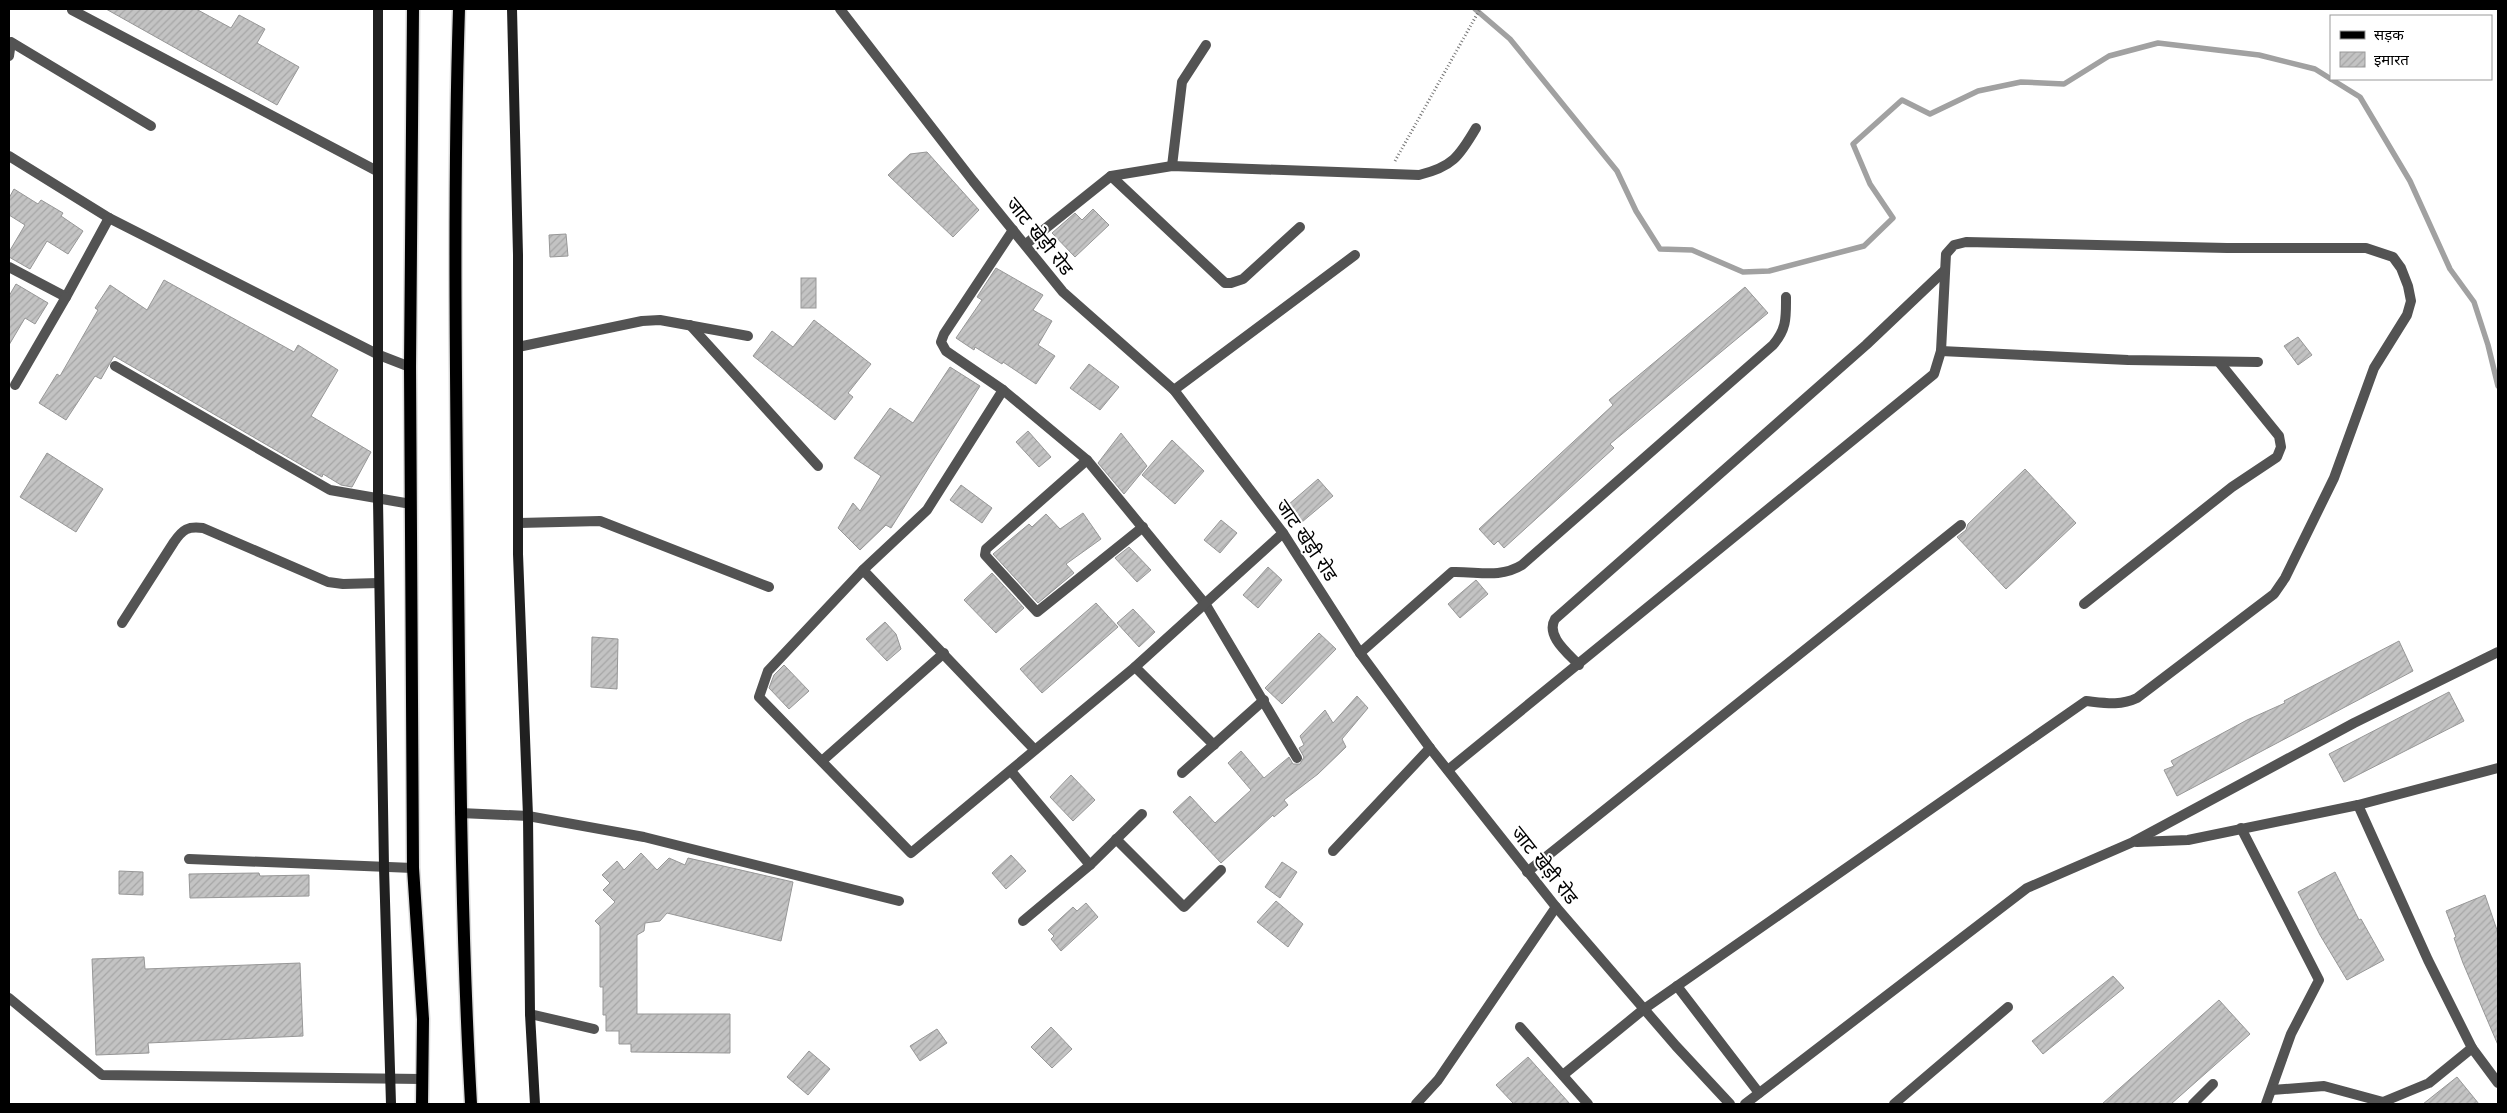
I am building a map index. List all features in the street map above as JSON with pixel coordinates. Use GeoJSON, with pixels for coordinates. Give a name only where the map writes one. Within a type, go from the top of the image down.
{"type":"FeatureCollection","features":[{"type":"Feature","properties":{"kind":"main road"},"geometry":{"type":"LineString","coordinates":[[412,9],[410,367],[413,868],[423,1019],[422,1104]]}},
{"type":"Feature","properties":{"kind":"main road"},"geometry":{"type":"LineString","coordinates":[[459,9],[456,419],[460,813],[465,989],[471,1104]]}},
{"type":"Feature","properties":{"kind":"street"},"geometry":{"type":"LineString","coordinates":[[378,9],[378,500],[384,868],[391,1104]]}},
{"type":"Feature","properties":{"kind":"street"},"geometry":{"type":"LineString","coordinates":[[512,9],[518,347],[518,523],[528,816],[530,1014],[535,1104]]}},
{"type":"Feature","properties":{"kind":"street","name":"जाट खेड़ी रोड"},"geometry":{"type":"LineString","coordinates":[[840,9],[1063,292],[1174,390],[1283,533],[1360,653],[1430,748],[1556,907],[1644,1009],[1730,1104]]}},
{"type":"Feature","properties":{"kind":"street"},"geometry":{"type":"LineString","coordinates":[[72,10],[377,171]]}},
{"type":"Feature","properties":{"kind":"street"},"geometry":{"type":"LineString","coordinates":[[9,56],[11,42],[151,126]]}},
{"type":"Feature","properties":{"kind":"street"},"geometry":{"type":"LineString","coordinates":[[1172,166],[1182,82],[1206,45]]}},
{"type":"Feature","properties":{"kind":"street"},"geometry":{"type":"LineString","coordinates":[[1026,244],[1111,176],[1172,166],[1418,175],[1437,171],[1459,155],[1476,128]]}},
{"type":"Feature","properties":{"kind":"street"},"geometry":{"type":"LineString","coordinates":[[9,156],[109,218],[379,354],[410,367]]}},
{"type":"Feature","properties":{"kind":"street"},"geometry":{"type":"LineString","coordinates":[[1111,176],[1224,282],[1231,283],[1243,280],[1300,227]]}},
{"type":"Feature","properties":{"kind":"street"},"geometry":{"type":"LineString","coordinates":[[15,385],[109,218]]}},
{"type":"Feature","properties":{"kind":"street"},"geometry":{"type":"LineString","coordinates":[[1013,230],[944,334],[941,342],[946,350],[1003,390],[1087,460],[1206,605],[1297,758]]}},
{"type":"Feature","properties":{"kind":"street"},"geometry":{"type":"LineString","coordinates":[[1448,770],[1580,665],[1934,374],[1941,351],[1946,254],[1954,245],[1966,242],[2227,248],[2366,248],[2393,257],[2401,268],[2411,301],[2402,327],[2374,368],[2334,478],[2285,578],[2274,594],[2138,698],[2126,703],[2115,704],[2086,701],[1644,1009],[1563,1075]]}},
{"type":"Feature","properties":{"kind":"street"},"geometry":{"type":"LineString","coordinates":[[1174,390],[1355,255]]}},
{"type":"Feature","properties":{"kind":"street"},"geometry":{"type":"LineString","coordinates":[[9,267],[66,297]]}},
{"type":"Feature","properties":{"kind":"street"},"geometry":{"type":"LineString","coordinates":[[1580,665],[1564,649],[1553,633],[1552,625],[1555,619],[1866,345],[1944,271]]}},
{"type":"Feature","properties":{"kind":"street"},"geometry":{"type":"LineString","coordinates":[[1360,653],[1452,572],[1499,574],[1512,571],[1522,565],[1773,345],[1783,333],[1786,323],[1786,297]]}},
{"type":"Feature","properties":{"kind":"street"},"geometry":{"type":"LineString","coordinates":[[518,347],[642,321],[660,320],[748,336]]}},
{"type":"Feature","properties":{"kind":"street"},"geometry":{"type":"LineString","coordinates":[[690,325],[818,466]]}},
{"type":"Feature","properties":{"kind":"street"},"geometry":{"type":"LineString","coordinates":[[1941,351],[2128,360],[2258,362]]}},
{"type":"Feature","properties":{"kind":"street"},"geometry":{"type":"LineString","coordinates":[[2084,604],[2232,487],[2277,457],[2281,447],[2279,436],[2219,362]]}},
{"type":"Feature","properties":{"kind":"street"},"geometry":{"type":"LineString","coordinates":[[115,366],[330,490],[378,500],[411,504]]}},
{"type":"Feature","properties":{"kind":"street"},"geometry":{"type":"LineString","coordinates":[[1003,390],[927,510],[863,570],[768,670],[759,697],[911,853],[1135,667],[1206,605],[1283,533]]}},
{"type":"Feature","properties":{"kind":"street"},"geometry":{"type":"LineString","coordinates":[[1087,460],[986,549],[985,555],[1037,612],[1143,527]]}},
{"type":"Feature","properties":{"kind":"street"},"geometry":{"type":"LineString","coordinates":[[518,523],[600,521],[769,587]]}},
{"type":"Feature","properties":{"kind":"street"},"geometry":{"type":"LineString","coordinates":[[1527,872],[1961,525]]}},
{"type":"Feature","properties":{"kind":"street"},"geometry":{"type":"LineString","coordinates":[[122,623],[182,530],[190,527],[204,528],[328,582],[343,584],[379,583]]}},
{"type":"Feature","properties":{"kind":"street"},"geometry":{"type":"LineString","coordinates":[[863,570],[944,653],[1034,750]]}},
{"type":"Feature","properties":{"kind":"street"},"geometry":{"type":"LineString","coordinates":[[1745,1104],[2027,888],[2133,842],[2354,724],[2498,652]]}},
{"type":"Feature","properties":{"kind":"street"},"geometry":{"type":"LineString","coordinates":[[822,762],[944,653]]}},
{"type":"Feature","properties":{"kind":"street"},"geometry":{"type":"LineString","coordinates":[[1135,667],[1214,745]]}},
{"type":"Feature","properties":{"kind":"street"},"geometry":{"type":"LineString","coordinates":[[1182,773],[1264,700]]}},
{"type":"Feature","properties":{"kind":"street"},"geometry":{"type":"LineString","coordinates":[[1333,851],[1430,748]]}},
{"type":"Feature","properties":{"kind":"street"},"geometry":{"type":"LineString","coordinates":[[2133,842],[2188,840],[2358,805],[2498,768]]}},
{"type":"Feature","properties":{"kind":"street"},"geometry":{"type":"LineString","coordinates":[[1011,771],[1090,865]]}},
{"type":"Feature","properties":{"kind":"street"},"geometry":{"type":"LineString","coordinates":[[2358,805],[2428,960],[2472,1048],[2498,1083]]}},
{"type":"Feature","properties":{"kind":"street"},"geometry":{"type":"LineString","coordinates":[[460,813],[528,816],[644,837],[899,902]]}},
{"type":"Feature","properties":{"kind":"street"},"geometry":{"type":"LineString","coordinates":[[1023,921],[1090,865],[1142,814]]}},
{"type":"Feature","properties":{"kind":"street"},"geometry":{"type":"LineString","coordinates":[[2242,828],[2319,980],[2291,1034],[2266,1104]]}},
{"type":"Feature","properties":{"kind":"street"},"geometry":{"type":"LineString","coordinates":[[1116,839],[1184,908],[1221,870]]}},
{"type":"Feature","properties":{"kind":"street"},"geometry":{"type":"LineString","coordinates":[[189,859],[413,868]]}},
{"type":"Feature","properties":{"kind":"street"},"geometry":{"type":"LineString","coordinates":[[1416,1104],[1438,1080],[1556,907]]}},
{"type":"Feature","properties":{"kind":"street"},"geometry":{"type":"LineString","coordinates":[[1677,986],[1759,1093]]}},
{"type":"Feature","properties":{"kind":"street"},"geometry":{"type":"LineString","coordinates":[[9,998],[102,1075],[422,1079]]}},
{"type":"Feature","properties":{"kind":"street"},"geometry":{"type":"LineString","coordinates":[[1894,1104],[2008,1007]]}},
{"type":"Feature","properties":{"kind":"street"},"geometry":{"type":"LineString","coordinates":[[530,1014],[594,1029]]}},
{"type":"Feature","properties":{"kind":"street"},"geometry":{"type":"LineString","coordinates":[[1520,1027],[1588,1104]]}},
{"type":"Feature","properties":{"kind":"street"},"geometry":{"type":"LineString","coordinates":[[2272,1090],[2324,1086],[2383,1102],[2429,1083],[2472,1048]]}},
{"type":"Feature","properties":{"kind":"street"},"geometry":{"type":"LineString","coordinates":[[2193,1104],[2213,1084]]}},
{"type":"Feature","properties":{"kind":"path"},"geometry":{"type":"LineString","coordinates":[[1388,173],[1480,9]]}},
{"type":"Feature","properties":{"kind":"building"},"geometry":{"type":"Polygon","coordinates":[[[106,9],[196,9],[231,28],[239,15],[265,29],[257,43],[299,67],[277,105],[106,9]]]}},
{"type":"Feature","properties":{"kind":"building"},"geometry":{"type":"Polygon","coordinates":[[[927,152],[979,210],[953,237],[888,175],[910,154],[927,152]]]}},
{"type":"Feature","properties":{"kind":"building"},"geometry":{"type":"Polygon","coordinates":[[[14,189],[38,204],[41,200],[63,213],[61,216],[83,231],[68,254],[47,241],[30,269],[9,257],[9,252],[25,225],[9,215],[9,198],[14,189]]]}},
{"type":"Feature","properties":{"kind":"building"},"geometry":{"type":"Polygon","coordinates":[[[1093,209],[1109,225],[1075,257],[1052,233],[1075,213],[1082,220],[1093,209]]]}},
{"type":"Feature","properties":{"kind":"building"},"geometry":{"type":"Polygon","coordinates":[[[566,234],[568,256],[550,257],[549,235],[566,234]]]}},
{"type":"Feature","properties":{"kind":"building"},"geometry":{"type":"Polygon","coordinates":[[[996,268],[1043,295],[1033,310],[1052,321],[1038,345],[1055,356],[1036,384],[1003,362],[1002,364],[975,347],[974,350],[956,338],[982,300],[977,297],[996,268]]]}},
{"type":"Feature","properties":{"kind":"building"},"geometry":{"type":"Polygon","coordinates":[[[801,278],[816,278],[816,308],[801,308],[801,278]]]}},
{"type":"Feature","properties":{"kind":"building"},"geometry":{"type":"Polygon","coordinates":[[[164,280],[294,352],[298,345],[338,370],[311,416],[371,452],[352,487],[341,485],[323,474],[322,477],[114,356],[101,379],[95,376],[66,420],[39,403],[57,374],[60,376],[98,310],[95,308],[110,285],[147,310],[164,280]]]}},
{"type":"Feature","properties":{"kind":"building"},"geometry":{"type":"Polygon","coordinates":[[[16,284],[48,303],[35,324],[25,318],[9,345],[9,296],[16,284]]]}},
{"type":"Feature","properties":{"kind":"building"},"geometry":{"type":"Polygon","coordinates":[[[1745,287],[1768,313],[1610,444],[1614,448],[1504,548],[1498,541],[1494,545],[1479,529],[1613,405],[1609,400],[1745,287]]]}},
{"type":"Feature","properties":{"kind":"building"},"geometry":{"type":"Polygon","coordinates":[[[814,320],[871,364],[848,393],[853,397],[835,420],[753,356],[772,331],[793,347],[814,320]]]}},
{"type":"Feature","properties":{"kind":"building"},"geometry":{"type":"Polygon","coordinates":[[[2298,337],[2312,355],[2298,365],[2284,346],[2298,337]]]}},
{"type":"Feature","properties":{"kind":"building"},"geometry":{"type":"Polygon","coordinates":[[[1089,364],[1119,387],[1100,410],[1070,388],[1089,364]]]}},
{"type":"Feature","properties":{"kind":"building"},"geometry":{"type":"Polygon","coordinates":[[[950,367],[980,386],[891,528],[886,525],[860,550],[838,528],[853,503],[860,511],[881,476],[854,458],[890,408],[913,423],[950,367]]]}},
{"type":"Feature","properties":{"kind":"building"},"geometry":{"type":"Polygon","coordinates":[[[1028,431],[1051,457],[1039,467],[1016,442],[1028,431]]]}},
{"type":"Feature","properties":{"kind":"building"},"geometry":{"type":"Polygon","coordinates":[[[1121,433],[1147,466],[1124,494],[1098,463],[1121,433]]]}},
{"type":"Feature","properties":{"kind":"building"},"geometry":{"type":"Polygon","coordinates":[[[1172,440],[1204,471],[1175,504],[1142,475],[1172,440]]]}},
{"type":"Feature","properties":{"kind":"building"},"geometry":{"type":"Polygon","coordinates":[[[47,453],[103,489],[76,532],[20,497],[47,453]]]}},
{"type":"Feature","properties":{"kind":"building"},"geometry":{"type":"Polygon","coordinates":[[[2025,469],[2076,523],[2006,589],[1957,537],[2025,469]]]}},
{"type":"Feature","properties":{"kind":"building"},"geometry":{"type":"Polygon","coordinates":[[[1318,479],[1333,496],[1302,522],[1288,505],[1318,479]]]}},
{"type":"Feature","properties":{"kind":"building"},"geometry":{"type":"Polygon","coordinates":[[[961,485],[992,508],[982,523],[950,500],[961,485]]]}},
{"type":"Feature","properties":{"kind":"building"},"geometry":{"type":"Polygon","coordinates":[[[1083,513],[1101,539],[1066,564],[1074,573],[1038,603],[993,554],[1029,524],[1032,527],[1046,514],[1060,529],[1083,513]]]}},
{"type":"Feature","properties":{"kind":"building"},"geometry":{"type":"Polygon","coordinates":[[[1221,520],[1237,533],[1220,553],[1204,540],[1221,520]]]}},
{"type":"Feature","properties":{"kind":"building"},"geometry":{"type":"Polygon","coordinates":[[[1129,547],[1151,570],[1137,582],[1115,558],[1129,547]]]}},
{"type":"Feature","properties":{"kind":"building"},"geometry":{"type":"Polygon","coordinates":[[[1268,567],[1282,580],[1258,608],[1243,595],[1268,567]]]}},
{"type":"Feature","properties":{"kind":"building"},"geometry":{"type":"Polygon","coordinates":[[[992,573],[1024,608],[996,633],[964,600],[992,573]]]}},
{"type":"Feature","properties":{"kind":"building"},"geometry":{"type":"Polygon","coordinates":[[[1476,580],[1488,594],[1460,618],[1448,604],[1476,580]]]}},
{"type":"Feature","properties":{"kind":"building"},"geometry":{"type":"Polygon","coordinates":[[[1096,603],[1118,627],[1042,693],[1020,669],[1096,603]]]}},
{"type":"Feature","properties":{"kind":"building"},"geometry":{"type":"Polygon","coordinates":[[[1133,609],[1155,632],[1139,647],[1117,623],[1133,609]]]}},
{"type":"Feature","properties":{"kind":"building"},"geometry":{"type":"Polygon","coordinates":[[[885,622],[896,634],[901,649],[887,661],[866,639],[885,622]]]}},
{"type":"Feature","properties":{"kind":"building"},"geometry":{"type":"Polygon","coordinates":[[[1319,633],[1336,649],[1282,704],[1265,688],[1319,633]]]}},
{"type":"Feature","properties":{"kind":"building"},"geometry":{"type":"Polygon","coordinates":[[[592,637],[618,639],[617,689],[591,687],[592,637]]]}},
{"type":"Feature","properties":{"kind":"building"},"geometry":{"type":"Polygon","coordinates":[[[2399,641],[2413,671],[2177,796],[2164,770],[2174,766],[2171,761],[2247,720],[2285,703],[2284,701],[2399,641]]]}},
{"type":"Feature","properties":{"kind":"building"},"geometry":{"type":"Polygon","coordinates":[[[784,665],[809,691],[789,709],[769,688],[774,675],[784,665]]]}},
{"type":"Feature","properties":{"kind":"building"},"geometry":{"type":"Polygon","coordinates":[[[2449,692],[2464,721],[2344,782],[2329,754],[2449,692]]]}},
{"type":"Feature","properties":{"kind":"building"},"geometry":{"type":"Polygon","coordinates":[[[1357,696],[1368,708],[1342,739],[1346,747],[1318,774],[1284,800],[1288,805],[1274,817],[1273,815],[1221,863],[1173,812],[1190,796],[1215,823],[1251,790],[1228,763],[1241,751],[1264,778],[1289,757],[1293,764],[1300,764],[1304,757],[1299,748],[1304,745],[1300,736],[1325,710],[1333,723],[1357,696]]]}},
{"type":"Feature","properties":{"kind":"building"},"geometry":{"type":"Polygon","coordinates":[[[1071,775],[1095,800],[1073,821],[1050,797],[1071,775]]]}},
{"type":"Feature","properties":{"kind":"building"},"geometry":{"type":"Polygon","coordinates":[[[641,853],[657,870],[669,858],[685,865],[688,858],[793,882],[781,941],[667,913],[660,921],[645,923],[644,931],[637,935],[637,1014],[730,1014],[730,1053],[631,1052],[631,1044],[619,1044],[619,1031],[606,1031],[606,1015],[603,1015],[603,987],[600,987],[600,926],[595,921],[615,902],[603,890],[610,883],[602,875],[617,861],[624,870],[641,853]]]}},
{"type":"Feature","properties":{"kind":"building"},"geometry":{"type":"Polygon","coordinates":[[[1011,855],[1026,871],[1006,889],[992,873],[1011,855]]]}},
{"type":"Feature","properties":{"kind":"building"},"geometry":{"type":"Polygon","coordinates":[[[1282,862],[1297,872],[1280,898],[1265,887],[1282,862]]]}},
{"type":"Feature","properties":{"kind":"building"},"geometry":{"type":"Polygon","coordinates":[[[119,871],[143,872],[143,895],[119,894],[119,871]]]}},
{"type":"Feature","properties":{"kind":"building"},"geometry":{"type":"Polygon","coordinates":[[[2335,872],[2359,920],[2361,919],[2384,960],[2347,980],[2320,935],[2298,892],[2335,872]]]}},
{"type":"Feature","properties":{"kind":"building"},"geometry":{"type":"Polygon","coordinates":[[[259,873],[260,876],[309,875],[309,896],[190,898],[189,874],[259,873]]]}},
{"type":"Feature","properties":{"kind":"building"},"geometry":{"type":"Polygon","coordinates":[[[2485,895],[2498,933],[2498,1045],[2463,963],[2446,911],[2485,895]]]}},
{"type":"Feature","properties":{"kind":"building"},"geometry":{"type":"Polygon","coordinates":[[[1276,901],[1303,924],[1288,947],[1257,922],[1276,901]]]}},
{"type":"Feature","properties":{"kind":"building"},"geometry":{"type":"Polygon","coordinates":[[[1086,903],[1098,917],[1061,951],[1051,939],[1054,936],[1048,930],[1073,907],[1077,911],[1086,903]]]}},
{"type":"Feature","properties":{"kind":"building"},"geometry":{"type":"Polygon","coordinates":[[[144,957],[145,969],[300,963],[303,1036],[148,1043],[149,1053],[96,1055],[92,959],[144,957]]]}},
{"type":"Feature","properties":{"kind":"building"},"geometry":{"type":"Polygon","coordinates":[[[2113,976],[2124,988],[2043,1054],[2032,1041],[2113,976]]]}},
{"type":"Feature","properties":{"kind":"building"},"geometry":{"type":"Polygon","coordinates":[[[2219,1000],[2250,1034],[2171,1104],[2102,1104],[2219,1000]]]}},
{"type":"Feature","properties":{"kind":"building"},"geometry":{"type":"Polygon","coordinates":[[[1051,1027],[1072,1049],[1052,1068],[1031,1047],[1051,1027]]]}},
{"type":"Feature","properties":{"kind":"building"},"geometry":{"type":"Polygon","coordinates":[[[937,1029],[947,1043],[920,1061],[910,1046],[937,1029]]]}},
{"type":"Feature","properties":{"kind":"building"},"geometry":{"type":"Polygon","coordinates":[[[809,1051],[830,1069],[808,1095],[787,1077],[809,1051]]]}},
{"type":"Feature","properties":{"kind":"building"},"geometry":{"type":"Polygon","coordinates":[[[1528,1057],[1570,1104],[1514,1104],[1496,1085],[1528,1057]]]}},
{"type":"Feature","properties":{"kind":"building"},"geometry":{"type":"Polygon","coordinates":[[[2457,1077],[2479,1104],[2423,1104],[2457,1077]]]}},
{"type":"Feature","properties":{"kind":"waterway"},"geometry":{"type":"LineString","coordinates":[[1475,9],[1510,39],[1617,171],[1636,211],[1660,249],[1692,250],[1743,272],[1769,271],[1864,246],[1893,218],[1870,184],[1853,144],[1902,100],[1930,114],[1978,91],[2021,82],[2064,84],[2109,56],[2158,43],[2259,55],[2315,69],[2330,78]]}},
{"type":"Feature","properties":{"kind":"waterway"},"geometry":{"type":"LineString","coordinates":[[2333,80],[2360,97],[2410,181],[2450,269],[2474,302],[2488,345],[2498,386]]}}]}
